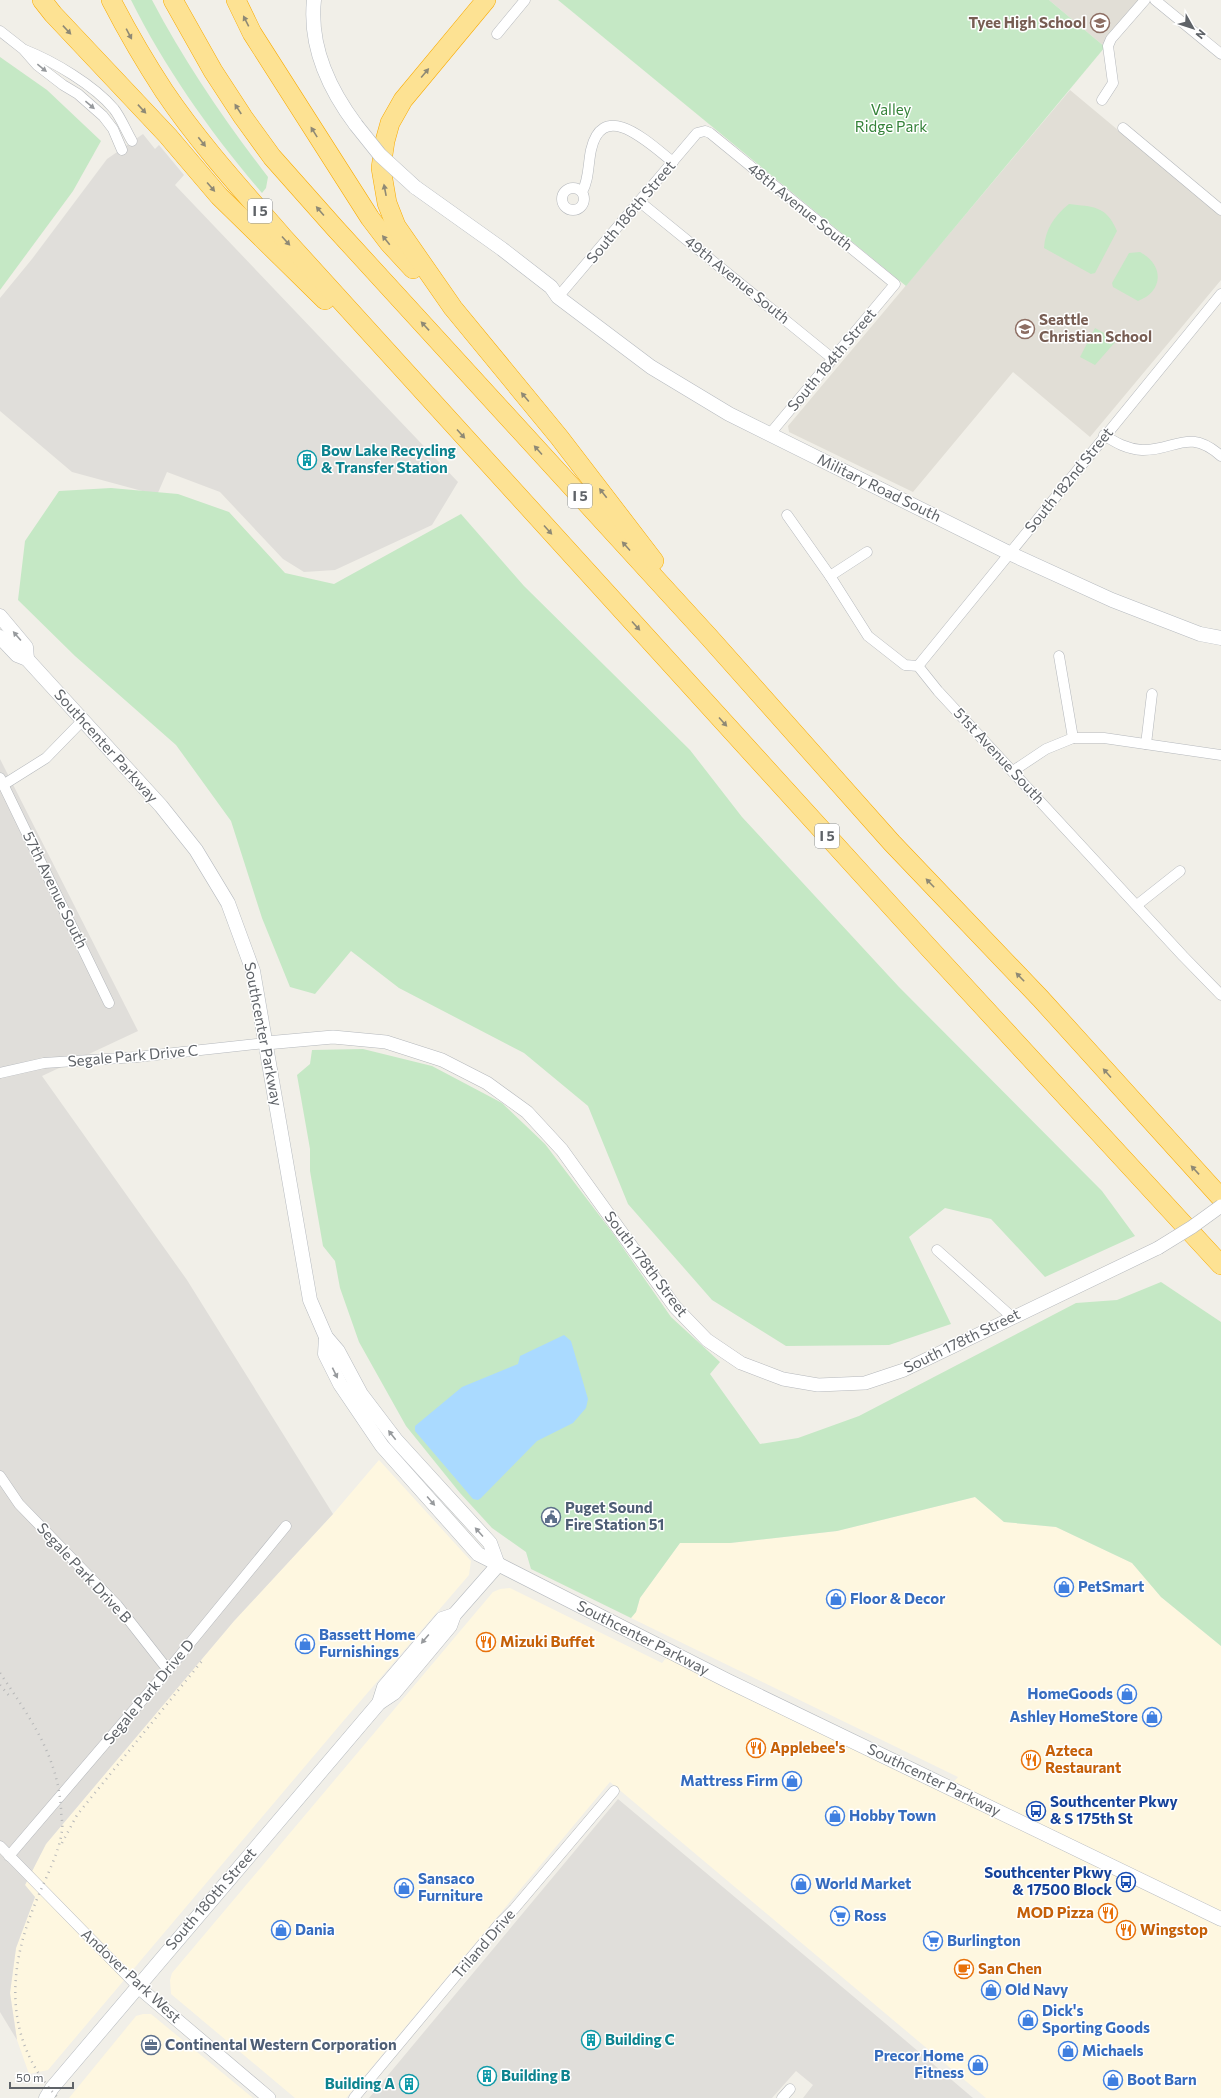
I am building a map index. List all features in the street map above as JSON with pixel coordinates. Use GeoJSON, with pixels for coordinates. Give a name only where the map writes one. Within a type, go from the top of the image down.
{"type":"FeatureCollection","features":[{"type":"Feature","properties":{"kind":"highway"},"geometry":{"type":"LineString","coordinates":[[42,0],[53,14],[168,136],[219,196],[299,276],[434,405]]}},
{"type":"Feature","properties":{"kind":"highway","name":"I 5"},"geometry":{"type":"LineString","coordinates":[[111,0],[133,42],[165,92],[200,139],[283,237],[434,405],[1074,1107],[1221,1265]]}},
{"type":"Feature","properties":{"kind":"highway","name":"I 5"},"geometry":{"type":"LineString","coordinates":[[173,0],[214,71],[243,117],[272,157],[340,234],[709,637],[892,843],[1041,999],[1221,1198]]}},
{"type":"Feature","properties":{"kind":"highway"},"geometry":{"type":"LineString","coordinates":[[236,0],[252,33],[370,218],[389,243],[453,308]]}},
{"type":"Feature","properties":{"kind":"highway"},"geometry":{"type":"LineString","coordinates":[[486,0],[403,100],[390,122],[385,141],[381,168],[387,203],[396,226],[453,308],[618,512],[709,637]]}},
{"type":"Feature","properties":{"kind":"main road","name":"Military Road South"},"geometry":{"type":"LineString","coordinates":[[314,0],[315,33],[320,57],[336,96],[356,125],[380,155],[415,187],[483,237],[498,255],[525,277],[548,294],[558,297],[651,367],[729,414],[769,435],[1009,553],[1112,600],[1159,619],[1200,634],[1221,638]]}},
{"type":"Feature","properties":{"kind":"main road","name":"Southcenter Parkway"},"geometry":{"type":"LineString","coordinates":[[0,616],[26,647],[27,659]]}},
{"type":"Feature","properties":{"kind":"main road","name":"Southcenter Parkway"},"geometry":{"type":"LineString","coordinates":[[0,637],[17,655],[27,659],[161,806],[196,850],[228,903],[253,971],[310,1300],[326,1337],[325,1354],[340,1384],[382,1446],[478,1554],[728,1681],[1221,1919]]}},
{"type":"Feature","properties":{"kind":"main road","name":"South 180th Street"},"geometry":{"type":"LineString","coordinates":[[46,2098],[52,2088],[137,1986],[379,1703],[384,1688],[442,1619],[454,1615],[498,1565]]}},
{"type":"Feature","properties":{"kind":"street"},"geometry":{"type":"LineString","coordinates":[[497,34],[525,0]]}},
{"type":"Feature","properties":{"kind":"street"},"geometry":{"type":"LineString","coordinates":[[1102,100],[1113,83],[1108,46],[1111,39],[1145,0]]}},
{"type":"Feature","properties":{"kind":"street"},"geometry":{"type":"LineString","coordinates":[[1155,0],[1221,54]]}},
{"type":"Feature","properties":{"kind":"street"},"geometry":{"type":"LineString","coordinates":[[0,31],[23,49],[37,65],[63,85],[78,94],[103,116],[113,129],[122,150]]}},
{"type":"Feature","properties":{"kind":"street"},"geometry":{"type":"LineString","coordinates":[[23,49],[38,55],[94,90],[114,110],[132,141]]}},
{"type":"Feature","properties":{"kind":"street"},"geometry":{"type":"LineString","coordinates":[[582,192],[586,185],[591,148],[600,132],[609,126],[626,128],[673,162]]}},
{"type":"Feature","properties":{"kind":"street"},"geometry":{"type":"LineString","coordinates":[[1123,128],[1221,210]]}},
{"type":"Feature","properties":{"kind":"street","name":"South 186th Street"},"geometry":{"type":"LineString","coordinates":[[558,297],[697,133],[704,131]]}},
{"type":"Feature","properties":{"kind":"street","name":"48th Avenue South"},"geometry":{"type":"LineString","coordinates":[[704,131],[895,284]]}},
{"type":"Feature","properties":{"kind":"street","name":"49th Avenue South"},"geometry":{"type":"LineString","coordinates":[[640,202],[833,359]]}},
{"type":"Feature","properties":{"kind":"street","name":"South 184th Street"},"geometry":{"type":"LineString","coordinates":[[769,435],[895,284]]}},
{"type":"Feature","properties":{"kind":"street","name":"South 182nd Street"},"geometry":{"type":"LineString","coordinates":[[918,666],[1104,435],[1219,300]]}},
{"type":"Feature","properties":{"kind":"street"},"geometry":{"type":"LineString","coordinates":[[1104,435],[1118,444],[1143,450],[1186,441],[1194,441],[1204,444],[1221,456]]}},
{"type":"Feature","properties":{"kind":"street"},"geometry":{"type":"LineString","coordinates":[[787,515],[830,576],[868,636],[905,665],[918,666]]}},
{"type":"Feature","properties":{"kind":"street"},"geometry":{"type":"LineString","coordinates":[[830,576],[867,552]]}},
{"type":"Feature","properties":{"kind":"street"},"geometry":{"type":"LineString","coordinates":[[1059,656],[1073,738]]}},
{"type":"Feature","properties":{"kind":"street","name":"51st Avenue South"},"geometry":{"type":"LineString","coordinates":[[918,666],[938,691],[1221,994]]}},
{"type":"Feature","properties":{"kind":"street"},"geometry":{"type":"LineString","coordinates":[[1146,744],[1152,694]]}},
{"type":"Feature","properties":{"kind":"street"},"geometry":{"type":"LineString","coordinates":[[2,782],[46,758],[83,720]]}},
{"type":"Feature","properties":{"kind":"street"},"geometry":{"type":"LineString","coordinates":[[1013,771],[1046,749],[1073,738],[1104,738],[1221,755]]}},
{"type":"Feature","properties":{"kind":"street","name":"57th Avenue South"},"geometry":{"type":"LineString","coordinates":[[2,782],[109,1003]]}},
{"type":"Feature","properties":{"kind":"street"},"geometry":{"type":"LineString","coordinates":[[1137,905],[1180,872]]}},
{"type":"Feature","properties":{"kind":"street","name":"South 178th Street"},"geometry":{"type":"LineString","coordinates":[[266,1043],[333,1037],[386,1042],[442,1060],[487,1083],[527,1112],[562,1150],[675,1307],[702,1334],[741,1363],[783,1379],[818,1384],[865,1383],[904,1370],[1158,1248],[1192,1228],[1221,1206]]}},
{"type":"Feature","properties":{"kind":"street","name":"Segale Park Drive C"},"geometry":{"type":"LineString","coordinates":[[0,1073],[44,1063],[137,1057],[266,1043]]}},
{"type":"Feature","properties":{"kind":"street"},"geometry":{"type":"LineString","coordinates":[[938,1250],[1012,1317]]}},
{"type":"Feature","properties":{"kind":"street","name":"Segale Park Drive B"},"geometry":{"type":"LineString","coordinates":[[0,1476],[19,1504],[117,1605],[168,1670]]}},
{"type":"Feature","properties":{"kind":"street","name":"Segale Park Drive D"},"geometry":{"type":"LineString","coordinates":[[9,1856],[168,1670],[286,1526]]}},
{"type":"Feature","properties":{"kind":"street","name":"Triland Drive"},"geometry":{"type":"LineString","coordinates":[[354,2098],[499,1924],[614,1791]]}},
{"type":"Feature","properties":{"kind":"street","name":"Andover Park West"},"geometry":{"type":"LineString","coordinates":[[0,1846],[137,1986],[269,2098]]}},
{"type":"Feature","properties":{"kind":"street"},"geometry":{"type":"LineString","coordinates":[[782,2098],[790,2089]]}},
{"type":"Feature","properties":{"kind":"shaded area","name":"Tyee High School"},"geometry":{"type":"Polygon","coordinates":[[[1049,0],[1141,0],[1105,47],[1049,0]]]}},
{"type":"Feature","properties":{"kind":"shaded area","name":"Seattle Christian School"},"geometry":{"type":"Polygon","coordinates":[[[1070,90],[1221,216],[1221,280],[1090,437],[1013,372],[913,492],[789,432],[788,426],[1070,90]]]}},
{"type":"Feature","properties":{"kind":"shaded area"},"geometry":{"type":"Polygon","coordinates":[[[143,134],[155,149],[159,145],[184,175],[175,185],[458,482],[432,525],[335,570],[304,572],[283,559],[220,492],[167,472],[157,495],[72,472],[0,411],[0,298],[32,259],[107,159],[143,134]]]}},
{"type":"Feature","properties":{"kind":"shaded area"},"geometry":{"type":"Polygon","coordinates":[[[0,759],[138,1031],[42,1076],[187,1280],[333,1514],[234,1621],[46,1844],[25,1885],[35,1897],[16,1948],[10,1993],[17,2040],[0,2012],[0,759]]]}},
{"type":"Feature","properties":{"kind":"shaded area"},"geometry":{"type":"Polygon","coordinates":[[[379,1460],[471,1561],[469,1575],[48,2070],[29,2074],[17,2040],[10,1993],[16,1948],[35,1897],[25,1885],[46,1844],[234,1621],[333,1514],[379,1460]]]}},
{"type":"Feature","properties":{"kind":"shaded area"},"geometry":{"type":"Polygon","coordinates":[[[975,1497],[1004,1522],[1056,1527],[1132,1563],[1161,1597],[1221,1646],[1221,2098],[986,2098],[610,1782],[346,2098],[295,2098],[171,1994],[170,1980],[172,1973],[493,1592],[500,1589],[510,1588],[662,1663],[671,1652],[949,1787],[958,1777],[631,1618],[636,1612],[640,1598],[680,1543],[730,1543],[837,1531],[975,1497]]]}},
{"type":"Feature","properties":{"kind":"shaded area"},"geometry":{"type":"Polygon","coordinates":[[[618,1799],[973,2098],[803,2098],[813,2085],[796,2071],[772,2098],[369,2098],[618,1799]]]}},
{"type":"Feature","properties":{"kind":"shaded area"},"geometry":{"type":"Polygon","coordinates":[[[151,2014],[253,2098],[69,2098],[136,2016],[151,2014]]]}},
{"type":"Feature","properties":{"kind":"green space"},"geometry":{"type":"Polygon","coordinates":[[[131,0],[152,0],[206,91],[236,135],[268,177],[266,188],[262,193],[207,124],[190,100],[159,51],[131,0]]]}},
{"type":"Feature","properties":{"kind":"green space","name":"Valley Ridge Park"},"geometry":{"type":"Polygon","coordinates":[[[558,0],[1049,0],[1105,47],[906,286],[558,0]]]}},
{"type":"Feature","properties":{"kind":"green space"},"geometry":{"type":"Polygon","coordinates":[[[0,57],[47,90],[101,141],[73,191],[0,290],[0,57]]]}},
{"type":"Feature","properties":{"kind":"green space"},"geometry":{"type":"Polygon","coordinates":[[[1069,204],[1098,209],[1108,216],[1113,222],[1117,231],[1095,273],[1091,274],[1044,248],[1048,229],[1059,213],[1069,204]]]}},
{"type":"Feature","properties":{"kind":"green space"},"geometry":{"type":"Polygon","coordinates":[[[1140,252],[1148,257],[1153,264],[1157,271],[1158,278],[1153,291],[1147,297],[1138,301],[1113,287],[1112,283],[1129,253],[1140,252]]]}},
{"type":"Feature","properties":{"kind":"green space"},"geometry":{"type":"Polygon","coordinates":[[[1095,328],[1117,340],[1095,365],[1080,357],[1095,328]]]}},
{"type":"Feature","properties":{"kind":"green space"},"geometry":{"type":"Polygon","coordinates":[[[111,488],[178,494],[229,512],[285,573],[334,584],[461,514],[524,586],[690,750],[742,817],[899,987],[1102,1191],[1135,1236],[1045,1277],[991,1219],[945,1208],[909,1237],[951,1324],[889,1345],[786,1346],[712,1300],[628,1204],[588,1106],[524,1053],[399,988],[351,951],[315,994],[290,987],[262,918],[231,821],[176,745],[75,656],[18,600],[25,541],[59,491],[111,488]]]}},
{"type":"Feature","properties":{"kind":"green space"},"geometry":{"type":"Polygon","coordinates":[[[363,1049],[432,1066],[502,1103],[545,1144],[612,1232],[671,1317],[720,1362],[710,1374],[760,1444],[798,1438],[859,1416],[1076,1303],[1117,1300],[1161,1282],[1221,1322],[1221,1646],[1161,1597],[1132,1563],[1056,1527],[1004,1522],[975,1497],[837,1531],[730,1543],[680,1543],[640,1598],[636,1612],[631,1618],[531,1569],[526,1552],[492,1528],[460,1493],[406,1426],[359,1342],[340,1288],[335,1261],[323,1246],[310,1171],[310,1149],[297,1075],[310,1064],[312,1050],[363,1049]]]}},
{"type":"Feature","properties":{"kind":"water"},"geometry":{"type":"Polygon","coordinates":[[[564,1335],[571,1341],[588,1399],[586,1408],[573,1423],[537,1441],[481,1498],[478,1500],[473,1499],[415,1431],[415,1426],[462,1387],[518,1364],[520,1356],[564,1335]]]}},
{"type":"Feature","properties":{"kind":"railway"},"geometry":{"type":"LineString","coordinates":[[62,1843],[77,1815],[202,1661]]}},
{"type":"Feature","properties":{"kind":"railway"},"geometry":{"type":"LineString","coordinates":[[0,1673],[40,1737],[48,1754],[59,1790],[62,1825],[61,1839],[55,1858],[26,1929],[19,1955],[16,1980],[16,2005],[20,2029],[28,2053],[40,2076],[58,2098]]}},
{"type":"Feature","properties":{"kind":"railway"},"geometry":{"type":"LineString","coordinates":[[0,1685],[11,1698]]}},
{"type":"Feature","properties":{"kind":"place","name":"Tyee High School"},"geometry":{"type":"Point","coordinates":[1100,23]}},
{"type":"Feature","properties":{"kind":"place","name":"Seattle Christian School"},"geometry":{"type":"Point","coordinates":[1025,329]}},
{"type":"Feature","properties":{"kind":"place","name":"Bow Lake Recycling & Transfer Station"},"geometry":{"type":"Point","coordinates":[307,460]}},
{"type":"Feature","properties":{"kind":"place","name":"Puget Sound Fire Station 51"},"geometry":{"type":"Point","coordinates":[551,1517]}},
{"type":"Feature","properties":{"kind":"place","name":"PetSmart"},"geometry":{"type":"Point","coordinates":[1064,1587]}},
{"type":"Feature","properties":{"kind":"place","name":"Floor & Decor"},"geometry":{"type":"Point","coordinates":[836,1599]}},
{"type":"Feature","properties":{"kind":"place","name":"Mizuki Buffet"},"geometry":{"type":"Point","coordinates":[486,1642]}},
{"type":"Feature","properties":{"kind":"place","name":"Bassett Home Furnishings"},"geometry":{"type":"Point","coordinates":[305,1644]}},
{"type":"Feature","properties":{"kind":"place","name":"HomeGoods"},"geometry":{"type":"Point","coordinates":[1127,1694]}},
{"type":"Feature","properties":{"kind":"place","name":"Ashley HomeStore"},"geometry":{"type":"Point","coordinates":[1152,1717]}},
{"type":"Feature","properties":{"kind":"place","name":"Applebee's"},"geometry":{"type":"Point","coordinates":[756,1748]}},
{"type":"Feature","properties":{"kind":"place","name":"Azteca Restaurant"},"geometry":{"type":"Point","coordinates":[1031,1760]}},
{"type":"Feature","properties":{"kind":"place","name":"Mattress Firm"},"geometry":{"type":"Point","coordinates":[792,1781]}},
{"type":"Feature","properties":{"kind":"place","name":"Southcenter Pkwy & S 175th St"},"geometry":{"type":"Point","coordinates":[1036,1811]}},
{"type":"Feature","properties":{"kind":"place","name":"Hobby Town"},"geometry":{"type":"Point","coordinates":[835,1816]}},
{"type":"Feature","properties":{"kind":"place","name":"Southcenter Pkwy & 17500 Block"},"geometry":{"type":"Point","coordinates":[1126,1882]}},
{"type":"Feature","properties":{"kind":"place","name":"World Market"},"geometry":{"type":"Point","coordinates":[801,1884]}},
{"type":"Feature","properties":{"kind":"place","name":"Sansaco Furniture"},"geometry":{"type":"Point","coordinates":[404,1888]}},
{"type":"Feature","properties":{"kind":"place","name":"MOD Pizza"},"geometry":{"type":"Point","coordinates":[1108,1913]}},
{"type":"Feature","properties":{"kind":"place","name":"Ross"},"geometry":{"type":"Point","coordinates":[840,1916]}},
{"type":"Feature","properties":{"kind":"place","name":"Dania"},"geometry":{"type":"Point","coordinates":[281,1930]}},
{"type":"Feature","properties":{"kind":"place","name":"Wingstop"},"geometry":{"type":"Point","coordinates":[1126,1930]}},
{"type":"Feature","properties":{"kind":"place","name":"Burlington"},"geometry":{"type":"Point","coordinates":[933,1941]}},
{"type":"Feature","properties":{"kind":"place","name":"San Chen"},"geometry":{"type":"Point","coordinates":[964,1969]}},
{"type":"Feature","properties":{"kind":"place","name":"Old Navy"},"geometry":{"type":"Point","coordinates":[991,1990]}},
{"type":"Feature","properties":{"kind":"place","name":"Dick's Sporting Goods"},"geometry":{"type":"Point","coordinates":[1028,2020]}},
{"type":"Feature","properties":{"kind":"place","name":"Building C"},"geometry":{"type":"Point","coordinates":[591,2040]}},
{"type":"Feature","properties":{"kind":"place","name":"Continental Western Corporation"},"geometry":{"type":"Point","coordinates":[151,2045]}},
{"type":"Feature","properties":{"kind":"place","name":"Michaels"},"geometry":{"type":"Point","coordinates":[1068,2051]}},
{"type":"Feature","properties":{"kind":"place","name":"Precor Home Fitness"},"geometry":{"type":"Point","coordinates":[978,2065]}},
{"type":"Feature","properties":{"kind":"place","name":"Building B"},"geometry":{"type":"Point","coordinates":[487,2076]}},
{"type":"Feature","properties":{"kind":"place","name":"Boot Barn"},"geometry":{"type":"Point","coordinates":[1113,2080]}},
{"type":"Feature","properties":{"kind":"place","name":"Building A"},"geometry":{"type":"Point","coordinates":[409,2084]}}]}
